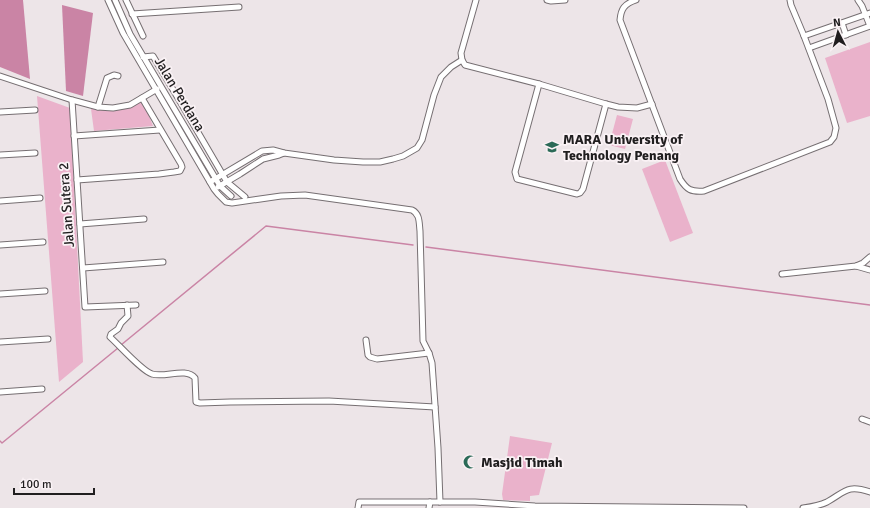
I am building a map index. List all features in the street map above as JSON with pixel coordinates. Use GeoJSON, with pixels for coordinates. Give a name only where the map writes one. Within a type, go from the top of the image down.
{"type":"FeatureCollection","features":[{"type":"Feature","properties":{"kind":"street","name":"Jalan Perdana"},"geometry":{"type":"LineString","coordinates":[[108,0],[123,33],[155,90],[214,189],[223,200],[229,203],[281,196],[305,195],[412,210],[418,214],[420,231],[423,341],[429,353]]}},
{"type":"Feature","properties":{"kind":"street","name":"Jalan Perdana"},"geometry":{"type":"LineString","coordinates":[[115,0],[130,34],[220,186],[232,196]]}},
{"type":"Feature","properties":{"kind":"street"},"geometry":{"type":"LineString","coordinates":[[126,0],[143,36]]}},
{"type":"Feature","properties":{"kind":"street"},"geometry":{"type":"LineString","coordinates":[[476,0],[461,53],[462,60],[465,65],[539,84],[606,104],[626,108],[637,108],[652,104]]}},
{"type":"Feature","properties":{"kind":"street"},"geometry":{"type":"LineString","coordinates":[[547,0],[565,0]]}},
{"type":"Feature","properties":{"kind":"street"},"geometry":{"type":"LineString","coordinates":[[636,0],[625,6],[621,12],[620,20],[680,179],[690,190],[696,192],[704,191],[830,142],[834,137],[836,128],[828,100],[790,0]]}},
{"type":"Feature","properties":{"kind":"street"},"geometry":{"type":"LineString","coordinates":[[809,48],[870,26],[868,14],[858,0]]}},
{"type":"Feature","properties":{"kind":"street"},"geometry":{"type":"LineString","coordinates":[[132,14],[239,7]]}},
{"type":"Feature","properties":{"kind":"street"},"geometry":{"type":"LineString","coordinates":[[804,36],[868,14]]}},
{"type":"Feature","properties":{"kind":"street"},"geometry":{"type":"LineString","coordinates":[[842,23],[846,35]]}},
{"type":"Feature","properties":{"kind":"street"},"geometry":{"type":"LineString","coordinates":[[143,57],[153,56],[227,182],[244,197]]}},
{"type":"Feature","properties":{"kind":"street"},"geometry":{"type":"LineString","coordinates":[[210,182],[262,152],[273,150],[284,154],[363,162],[380,162],[403,156],[417,148],[422,140],[440,77],[462,60]]}},
{"type":"Feature","properties":{"kind":"street"},"geometry":{"type":"LineString","coordinates":[[98,107],[107,78],[114,75],[118,76]]}},
{"type":"Feature","properties":{"kind":"street"},"geometry":{"type":"LineString","coordinates":[[0,76],[72,100],[98,107],[113,108],[130,105],[161,86]]}},
{"type":"Feature","properties":{"kind":"street"},"geometry":{"type":"LineString","coordinates":[[539,84],[515,172],[517,179],[577,194],[580,193],[583,189],[606,104]]}},
{"type":"Feature","properties":{"kind":"street"},"geometry":{"type":"LineString","coordinates":[[77,180],[180,171],[182,164],[142,98]]}},
{"type":"Feature","properties":{"kind":"street","name":"Jalan Sutera 2"},"geometry":{"type":"LineString","coordinates":[[72,100],[85,307],[128,305]]}},
{"type":"Feature","properties":{"kind":"street"},"geometry":{"type":"LineString","coordinates":[[0,112],[35,110]]}},
{"type":"Feature","properties":{"kind":"street"},"geometry":{"type":"LineString","coordinates":[[74,136],[160,130]]}},
{"type":"Feature","properties":{"kind":"street"},"geometry":{"type":"LineString","coordinates":[[0,155],[35,153]]}},
{"type":"Feature","properties":{"kind":"street"},"geometry":{"type":"LineString","coordinates":[[214,189],[253,166],[263,158],[284,154]]}},
{"type":"Feature","properties":{"kind":"street"},"geometry":{"type":"LineString","coordinates":[[0,201],[40,198]]}},
{"type":"Feature","properties":{"kind":"street"},"geometry":{"type":"LineString","coordinates":[[80,224],[144,219]]}},
{"type":"Feature","properties":{"kind":"street"},"geometry":{"type":"LineString","coordinates":[[0,245],[42,242]]}},
{"type":"Feature","properties":{"kind":"street"},"geometry":{"type":"LineString","coordinates":[[782,274],[856,266],[863,263],[870,257]]}},
{"type":"Feature","properties":{"kind":"street"},"geometry":{"type":"LineString","coordinates":[[82,268],[163,262]]}},
{"type":"Feature","properties":{"kind":"street"},"geometry":{"type":"LineString","coordinates":[[856,266],[870,270]]}},
{"type":"Feature","properties":{"kind":"street"},"geometry":{"type":"LineString","coordinates":[[0,294],[45,291]]}},
{"type":"Feature","properties":{"kind":"street"},"geometry":{"type":"LineString","coordinates":[[136,305],[128,305],[128,316],[114,333],[110,334],[110,337],[145,370],[152,374],[187,373],[192,375],[195,378],[196,402],[330,401],[435,407]]}},
{"type":"Feature","properties":{"kind":"street"},"geometry":{"type":"LineString","coordinates":[[0,342],[48,339]]}},
{"type":"Feature","properties":{"kind":"street"},"geometry":{"type":"LineString","coordinates":[[366,340],[368,355],[372,358],[377,359],[429,353],[432,363],[440,502]]}},
{"type":"Feature","properties":{"kind":"street"},"geometry":{"type":"LineString","coordinates":[[0,392],[42,389]]}},
{"type":"Feature","properties":{"kind":"street"},"geometry":{"type":"LineString","coordinates":[[862,419],[870,422]]}},
{"type":"Feature","properties":{"kind":"street"},"geometry":{"type":"LineString","coordinates":[[803,508],[816,506],[846,490],[855,488],[870,492]]}},
{"type":"Feature","properties":{"kind":"street"},"geometry":{"type":"LineString","coordinates":[[358,508],[359,502],[475,502],[498,505],[535,506],[744,508]]}},
{"type":"Feature","properties":{"kind":"street"},"geometry":{"type":"LineString","coordinates":[[429,508],[430,502]]}},
{"type":"Feature","properties":{"kind":"shaded area"},"geometry":{"type":"Polygon","coordinates":[[[0,0],[23,0],[30,79],[0,67],[0,0]]]}},
{"type":"Feature","properties":{"kind":"shaded area"},"geometry":{"type":"Polygon","coordinates":[[[62,5],[93,13],[83,96],[66,91],[62,5]]]}},
{"type":"Feature","properties":{"kind":"shaded area"},"geometry":{"type":"Polygon","coordinates":[[[870,42],[870,116],[847,123],[825,58],[870,42]]]}},
{"type":"Feature","properties":{"kind":"shaded area"},"geometry":{"type":"Polygon","coordinates":[[[37,96],[70,108],[83,362],[59,382],[37,96]]]}},
{"type":"Feature","properties":{"kind":"shaded area"},"geometry":{"type":"Polygon","coordinates":[[[142,98],[153,126],[94,131],[91,109],[113,108],[142,98]]]}},
{"type":"Feature","properties":{"kind":"shaded area"},"geometry":{"type":"Polygon","coordinates":[[[617,115],[633,119],[625,149],[609,145],[617,115]]]}},
{"type":"Feature","properties":{"kind":"shaded area"},"geometry":{"type":"Polygon","coordinates":[[[665,160],[693,233],[670,242],[642,169],[665,160]]]}},
{"type":"Feature","properties":{"kind":"shaded area"},"geometry":{"type":"Polygon","coordinates":[[[510,436],[552,443],[539,495],[530,496],[530,501],[503,500],[502,494],[510,436]]]}},
{"type":"Feature","properties":{"kind":"waterway"},"geometry":{"type":"LineString","coordinates":[[121,345],[266,226],[413,245]]}},
{"type":"Feature","properties":{"kind":"waterway"},"geometry":{"type":"LineString","coordinates":[[426,247],[870,305]]}},
{"type":"Feature","properties":{"kind":"waterway"},"geometry":{"type":"LineString","coordinates":[[0,441],[2,443],[118,348]]}},
{"type":"Feature","properties":{"kind":"place","name":"MARA University of Technology Penang"},"geometry":{"type":"Point","coordinates":[552,147]}},
{"type":"Feature","properties":{"kind":"place","name":"Masjid Timah"},"geometry":{"type":"Point","coordinates":[470,462]}}]}
